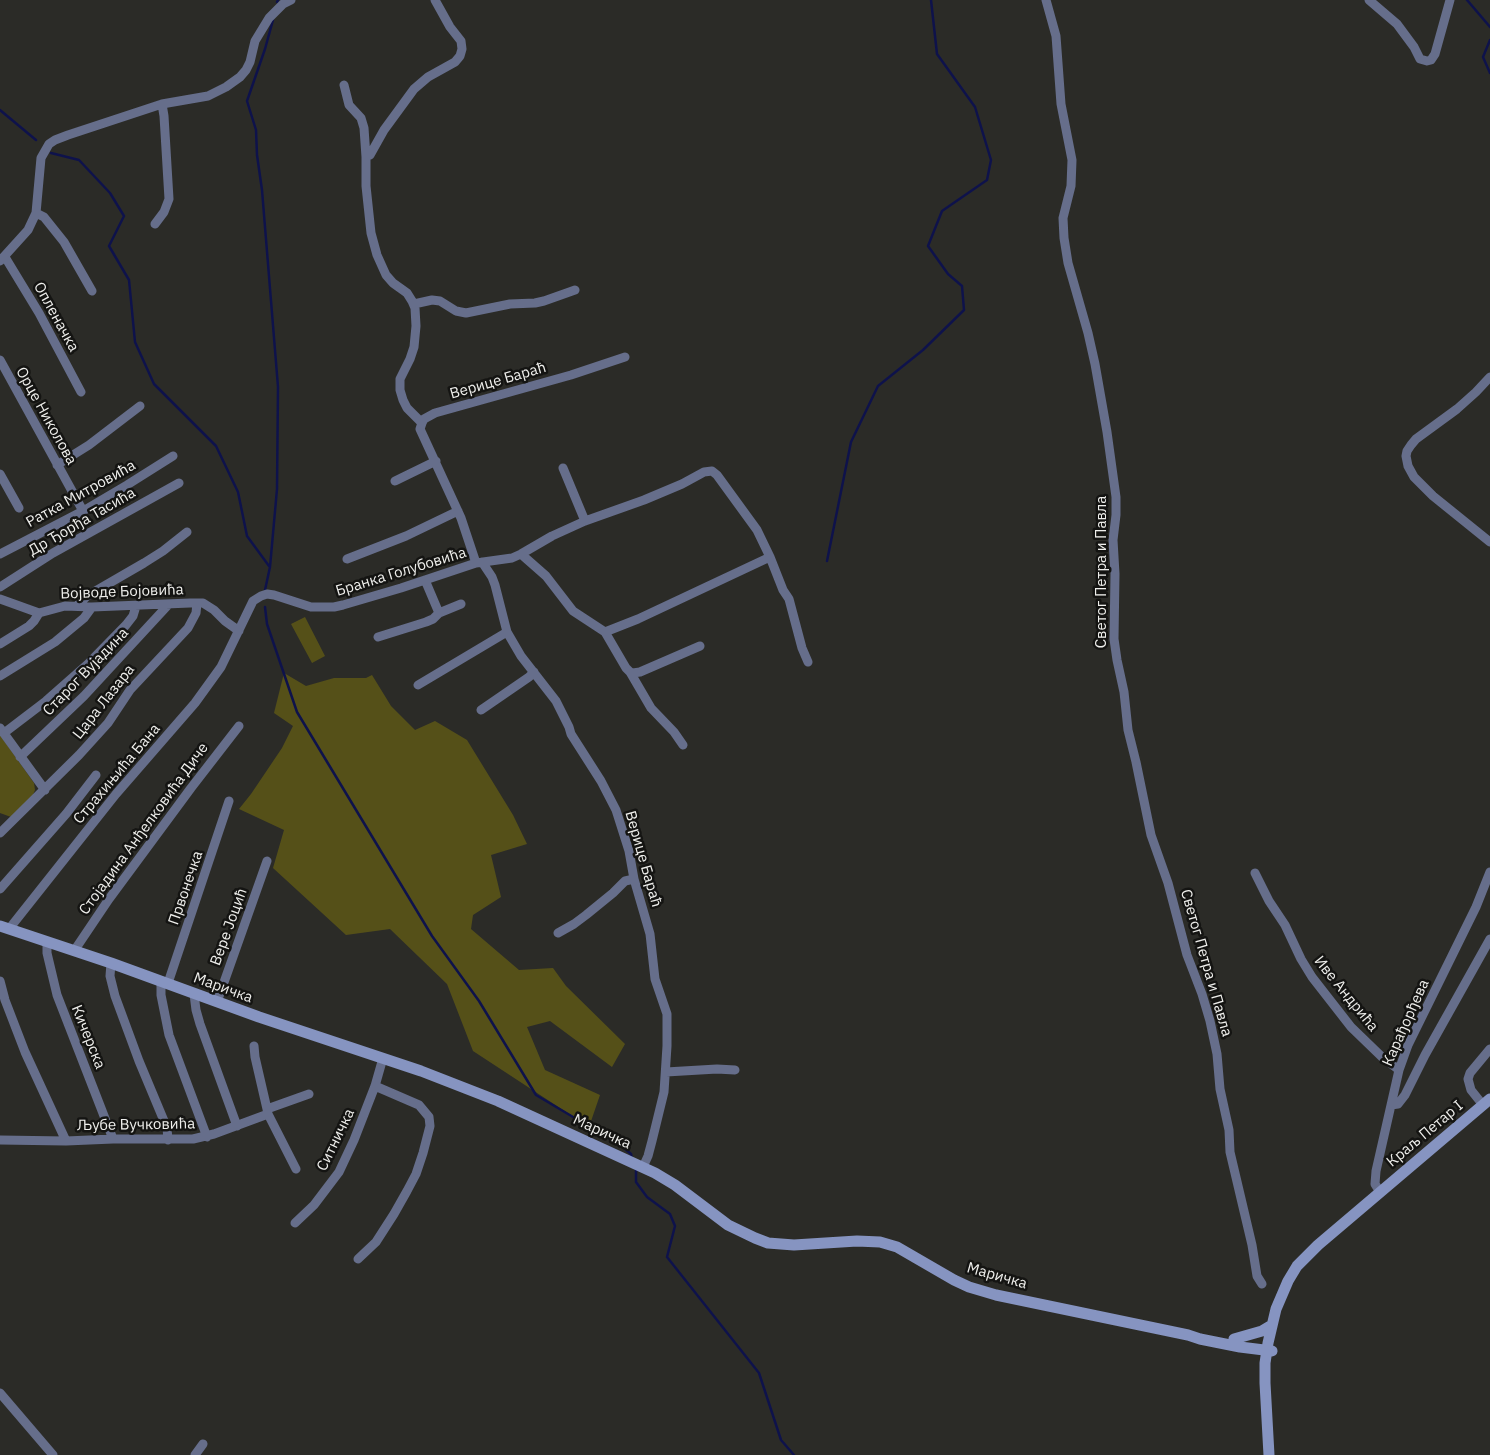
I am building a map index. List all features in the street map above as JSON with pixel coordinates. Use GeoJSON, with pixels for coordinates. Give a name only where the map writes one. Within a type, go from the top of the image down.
{"type":"FeatureCollection","features":[{"type":"Feature","properties":{"kind":"street"},"geometry":{"type":"LineString","coordinates":[[2,259],[28,230],[36,213],[41,158],[49,144],[68,135],[162,104],[208,96],[226,88],[246,70],[262,26],[274,12],[291,0]]}},
{"type":"Feature","properties":{"kind":"street"},"geometry":{"type":"LineString","coordinates":[[366,157],[370,155],[391,119],[414,89],[428,77],[455,62],[460,56],[462,49],[461,41],[450,27],[435,0]]}},
{"type":"Feature","properties":{"kind":"street","name":"Светог Петра и Павла"},"geometry":{"type":"LineString","coordinates":[[1046,0],[1056,36],[1061,104],[1072,160],[1071,186],[1063,218],[1064,238],[1068,263],[1095,364],[1116,497],[1113,540],[1115,574],[1114,639],[1124,692],[1126,721],[1151,836],[1168,882],[1187,954],[1210,1021],[1229,1130],[1230,1152],[1252,1245],[1257,1276],[1262,1284]]}},
{"type":"Feature","properties":{"kind":"street"},"geometry":{"type":"LineString","coordinates":[[1369,0],[1397,24],[1422,60],[1429,61],[1433,58],[1450,0]]}},
{"type":"Feature","properties":{"kind":"street"},"geometry":{"type":"LineString","coordinates":[[344,85],[349,105],[363,123],[366,186],[371,233],[375,250],[386,275],[393,283],[407,293],[414,304],[416,326],[414,347],[400,379],[400,390],[402,400],[407,408],[422,423]]}},
{"type":"Feature","properties":{"kind":"street"},"geometry":{"type":"LineString","coordinates":[[155,224],[164,212],[169,199],[162,104]]}},
{"type":"Feature","properties":{"kind":"street"},"geometry":{"type":"LineString","coordinates":[[36,213],[44,217],[64,242],[92,290]]}},
{"type":"Feature","properties":{"kind":"street","name":"Опленачка"},"geometry":{"type":"LineString","coordinates":[[2,259],[38,314],[81,392]]}},
{"type":"Feature","properties":{"kind":"street"},"geometry":{"type":"LineString","coordinates":[[414,304],[432,300],[440,301],[459,312],[466,313],[510,304],[544,302],[575,290]]}},
{"type":"Feature","properties":{"kind":"street","name":"Верице Бараћ"},"geometry":{"type":"LineString","coordinates":[[625,357],[571,375],[435,413],[424,419],[420,430],[436,461],[479,563],[492,576],[507,632],[521,656],[556,701],[572,734],[606,790],[623,832],[650,934],[655,979],[667,1014],[666,1072],[661,1107],[648,1156],[641,1166]]}},
{"type":"Feature","properties":{"kind":"street","name":"Орце Николова"},"geometry":{"type":"LineString","coordinates":[[0,360],[82,511]]}},
{"type":"Feature","properties":{"kind":"street"},"geometry":{"type":"LineString","coordinates":[[1490,377],[1457,409],[1416,439],[1407,451],[1406,456],[1408,466],[1414,477],[1433,496],[1490,542]]}},
{"type":"Feature","properties":{"kind":"street"},"geometry":{"type":"LineString","coordinates":[[57,465],[89,445],[140,406]]}},
{"type":"Feature","properties":{"kind":"street","name":"Ратка Митровића"},"geometry":{"type":"LineString","coordinates":[[0,554],[82,511],[173,456]]}},
{"type":"Feature","properties":{"kind":"street"},"geometry":{"type":"LineString","coordinates":[[395,481],[436,461]]}},
{"type":"Feature","properties":{"kind":"street"},"geometry":{"type":"LineString","coordinates":[[563,468],[585,521]]}},
{"type":"Feature","properties":{"kind":"street","name":"Бранка Голубовића"},"geometry":{"type":"LineString","coordinates":[[239,631],[253,601],[261,596],[267,594],[274,595],[311,607],[334,607],[479,563],[503,560],[521,554],[562,531],[585,521],[644,500],[710,470],[715,472],[757,530],[770,557]]}},
{"type":"Feature","properties":{"kind":"street"},"geometry":{"type":"LineString","coordinates":[[0,474],[19,508]]}},
{"type":"Feature","properties":{"kind":"street","name":"Др Ђорђа Тасића"},"geometry":{"type":"LineString","coordinates":[[0,587],[53,553],[178,483]]}},
{"type":"Feature","properties":{"kind":"street"},"geometry":{"type":"LineString","coordinates":[[347,559],[406,536],[458,511]]}},
{"type":"Feature","properties":{"kind":"street"},"geometry":{"type":"LineString","coordinates":[[77,606],[87,596],[163,551],[187,532]]}},
{"type":"Feature","properties":{"kind":"street"},"geometry":{"type":"LineString","coordinates":[[521,554],[546,576],[573,611],[605,632],[651,708],[674,732],[683,745]]}},
{"type":"Feature","properties":{"kind":"street"},"geometry":{"type":"LineString","coordinates":[[605,632],[638,619],[770,557],[791,605],[802,648],[808,662]]}},
{"type":"Feature","properties":{"kind":"street"},"geometry":{"type":"LineString","coordinates":[[425,580],[439,613]]}},
{"type":"Feature","properties":{"kind":"street"},"geometry":{"type":"LineString","coordinates":[[0,599],[39,612],[29,626],[0,644]]}},
{"type":"Feature","properties":{"kind":"street","name":"Војводе Бојовића"},"geometry":{"type":"LineString","coordinates":[[39,612],[65,606],[92,607],[197,603],[208,605],[239,631]]}},
{"type":"Feature","properties":{"kind":"street","name":"Цара Лазара"},"geometry":{"type":"LineString","coordinates":[[0,833],[94,740],[130,690],[188,628],[196,613],[197,603]]}},
{"type":"Feature","properties":{"kind":"street","name":"Старог Вујадина"},"geometry":{"type":"LineString","coordinates":[[20,757],[84,696],[169,604]]}},
{"type":"Feature","properties":{"kind":"street"},"geometry":{"type":"LineString","coordinates":[[378,637],[414,624],[426,622],[439,613],[461,604]]}},
{"type":"Feature","properties":{"kind":"street"},"geometry":{"type":"LineString","coordinates":[[45,790],[2,730],[46,701],[88,664],[126,625],[136,606]]}},
{"type":"Feature","properties":{"kind":"street"},"geometry":{"type":"LineString","coordinates":[[0,676],[55,642],[84,618],[92,607]]}},
{"type":"Feature","properties":{"kind":"street","name":"Страхињића Бана"},"geometry":{"type":"LineString","coordinates":[[4,928],[195,703],[221,667],[239,631]]}},
{"type":"Feature","properties":{"kind":"street"},"geometry":{"type":"LineString","coordinates":[[418,685],[507,632]]}},
{"type":"Feature","properties":{"kind":"street"},"geometry":{"type":"LineString","coordinates":[[630,672],[640,672],[700,646]]}},
{"type":"Feature","properties":{"kind":"street"},"geometry":{"type":"LineString","coordinates":[[481,710],[534,672]]}},
{"type":"Feature","properties":{"kind":"street","name":"Стојадина Анђелковића Диче"},"geometry":{"type":"LineString","coordinates":[[74,951],[109,899],[239,726]]}},
{"type":"Feature","properties":{"kind":"street"},"geometry":{"type":"LineString","coordinates":[[0,889],[66,814],[96,776]]}},
{"type":"Feature","properties":{"kind":"street","name":"Првонечка"},"geometry":{"type":"LineString","coordinates":[[164,982],[230,801]]}},
{"type":"Feature","properties":{"kind":"street","name":"Вере Јоцић"},"geometry":{"type":"LineString","coordinates":[[216,1002],[268,861]]}},
{"type":"Feature","properties":{"kind":"street","name":"Карађорђева"},"geometry":{"type":"LineString","coordinates":[[1380,1192],[1376,1188],[1375,1179],[1399,1070],[1408,1045],[1476,907],[1490,872]]}},
{"type":"Feature","properties":{"kind":"street","name":"Иве Андрића"},"geometry":{"type":"LineString","coordinates":[[1255,873],[1312,977],[1351,1027],[1382,1057],[1399,1070]]}},
{"type":"Feature","properties":{"kind":"street"},"geometry":{"type":"LineString","coordinates":[[558,933],[586,915],[625,881],[634,879]]}},
{"type":"Feature","properties":{"kind":"street","name":"Маричка"},"geometry":{"type":"LineString","coordinates":[[4,928],[111,963],[259,1017],[421,1070],[498,1100],[641,1166],[675,1185],[728,1225],[742,1233],[768,1243],[794,1245],[857,1241],[880,1242],[897,1247],[969,1287],[1250,1349],[1270,1347]]}},
{"type":"Feature","properties":{"kind":"street"},"geometry":{"type":"LineString","coordinates":[[1391,1105],[1398,1104],[1405,1095],[1490,939]]}},
{"type":"Feature","properties":{"kind":"street","name":"Кичерска"},"geometry":{"type":"LineString","coordinates":[[48,942],[47,953],[57,995],[113,1139]]}},
{"type":"Feature","properties":{"kind":"street"},"geometry":{"type":"LineString","coordinates":[[111,963],[110,976],[115,996],[167,1128],[168,1140]]}},
{"type":"Feature","properties":{"kind":"street"},"geometry":{"type":"LineString","coordinates":[[0,981],[5,1000],[25,1052],[66,1141]]}},
{"type":"Feature","properties":{"kind":"street"},"geometry":{"type":"LineString","coordinates":[[164,982],[161,995],[169,1035],[207,1137]]}},
{"type":"Feature","properties":{"kind":"street"},"geometry":{"type":"LineString","coordinates":[[194,994],[200,1024],[236,1126]]}},
{"type":"Feature","properties":{"kind":"street"},"geometry":{"type":"LineString","coordinates":[[254,1046],[267,1111],[296,1170]]}},
{"type":"Feature","properties":{"kind":"street"},"geometry":{"type":"LineString","coordinates":[[1486,1102],[1471,1090],[1468,1079],[1470,1073],[1490,1048]]}},
{"type":"Feature","properties":{"kind":"street","name":"Ситничка"},"geometry":{"type":"LineString","coordinates":[[295,1224],[314,1205],[339,1172],[375,1086],[382,1058]]}},
{"type":"Feature","properties":{"kind":"street"},"geometry":{"type":"LineString","coordinates":[[666,1072],[717,1068],[735,1070]]}},
{"type":"Feature","properties":{"kind":"street"},"geometry":{"type":"LineString","coordinates":[[358,1259],[376,1242],[416,1174],[428,1140],[430,1126],[429,1117],[419,1105],[375,1086]]}},
{"type":"Feature","properties":{"kind":"street","name":"Љубе Вучковића"},"geometry":{"type":"LineString","coordinates":[[0,1140],[168,1140],[207,1137],[309,1094]]}},
{"type":"Feature","properties":{"kind":"street","name":"Краљ Петар I"},"geometry":{"type":"LineString","coordinates":[[1318,1245],[1486,1102]]}},
{"type":"Feature","properties":{"kind":"street"},"geometry":{"type":"LineString","coordinates":[[1265,1383],[1270,1363],[1272,1325],[1279,1302],[1296,1266],[1318,1245]]}},
{"type":"Feature","properties":{"kind":"street"},"geometry":{"type":"LineString","coordinates":[[1270,1455],[1265,1363],[1281,1311],[1293,1284],[1318,1245]]}},
{"type":"Feature","properties":{"kind":"street"},"geometry":{"type":"LineString","coordinates":[[1234,1339],[1250,1336],[1272,1325]]}},
{"type":"Feature","properties":{"kind":"street","name":"Маричка"},"geometry":{"type":"LineString","coordinates":[[1188,1335],[1202,1333],[1270,1347]]}},
{"type":"Feature","properties":{"kind":"street"},"geometry":{"type":"LineString","coordinates":[[1250,1349],[1265,1363]]}},
{"type":"Feature","properties":{"kind":"street"},"geometry":{"type":"LineString","coordinates":[[2,1398],[53,1455]]}},
{"type":"Feature","properties":{"kind":"street"},"geometry":{"type":"LineString","coordinates":[[196,1455],[202,1444]]}},
{"type":"Feature","properties":{"kind":"shaded area"},"geometry":{"type":"Polygon","coordinates":[[[305,617],[325,656],[312,663],[291,624],[305,617]]]}},
{"type":"Feature","properties":{"kind":"shaded area"},"geometry":{"type":"Polygon","coordinates":[[[284,673],[306,686],[334,678],[366,678],[372,675],[391,706],[415,730],[435,721],[467,740],[513,815],[527,844],[491,855],[501,897],[473,915],[471,929],[519,970],[553,968],[566,986],[625,1044],[612,1067],[550,1021],[527,1027],[545,1070],[600,1095],[589,1127],[473,1051],[447,984],[390,929],[346,935],[273,868],[284,830],[239,809],[282,748],[293,726],[274,713],[284,673]]]}},
{"type":"Feature","properties":{"kind":"shaded area"},"geometry":{"type":"Polygon","coordinates":[[[0,735],[34,783],[35,790],[32,797],[11,817],[0,813],[0,735]]]}},
{"type":"Feature","properties":{"kind":"waterway"},"geometry":{"type":"LineString","coordinates":[[827,561],[851,442],[878,386],[923,350],[964,310],[962,286],[948,274],[928,246],[942,211],[987,180],[991,160],[975,107],[937,54],[931,0]]}},
{"type":"Feature","properties":{"kind":"waterway"},"geometry":{"type":"LineString","coordinates":[[1467,0],[1490,27]]}},
{"type":"Feature","properties":{"kind":"waterway"},"geometry":{"type":"LineString","coordinates":[[265,590],[270,567],[277,489],[278,387],[256,130],[247,101],[273,20]]}},
{"type":"Feature","properties":{"kind":"waterway"},"geometry":{"type":"LineString","coordinates":[[1490,40],[1483,57],[1490,73]]}},
{"type":"Feature","properties":{"kind":"waterway"},"geometry":{"type":"LineString","coordinates":[[0,110],[36,140]]}},
{"type":"Feature","properties":{"kind":"waterway"},"geometry":{"type":"LineString","coordinates":[[51,153],[79,160],[110,193],[124,216],[109,246],[129,280],[135,342],[154,384],[216,446],[238,492],[247,536],[269,566]]}},
{"type":"Feature","properties":{"kind":"waterway"},"geometry":{"type":"LineString","coordinates":[[265,607],[267,624],[297,712],[432,936],[479,1001],[536,1095],[622,1146],[631,1154],[632,1159]]}},
{"type":"Feature","properties":{"kind":"waterway"},"geometry":{"type":"LineString","coordinates":[[636,1169],[636,1182],[647,1197],[670,1214],[675,1226],[667,1257],[759,1373],[781,1440],[794,1455]]}}]}
